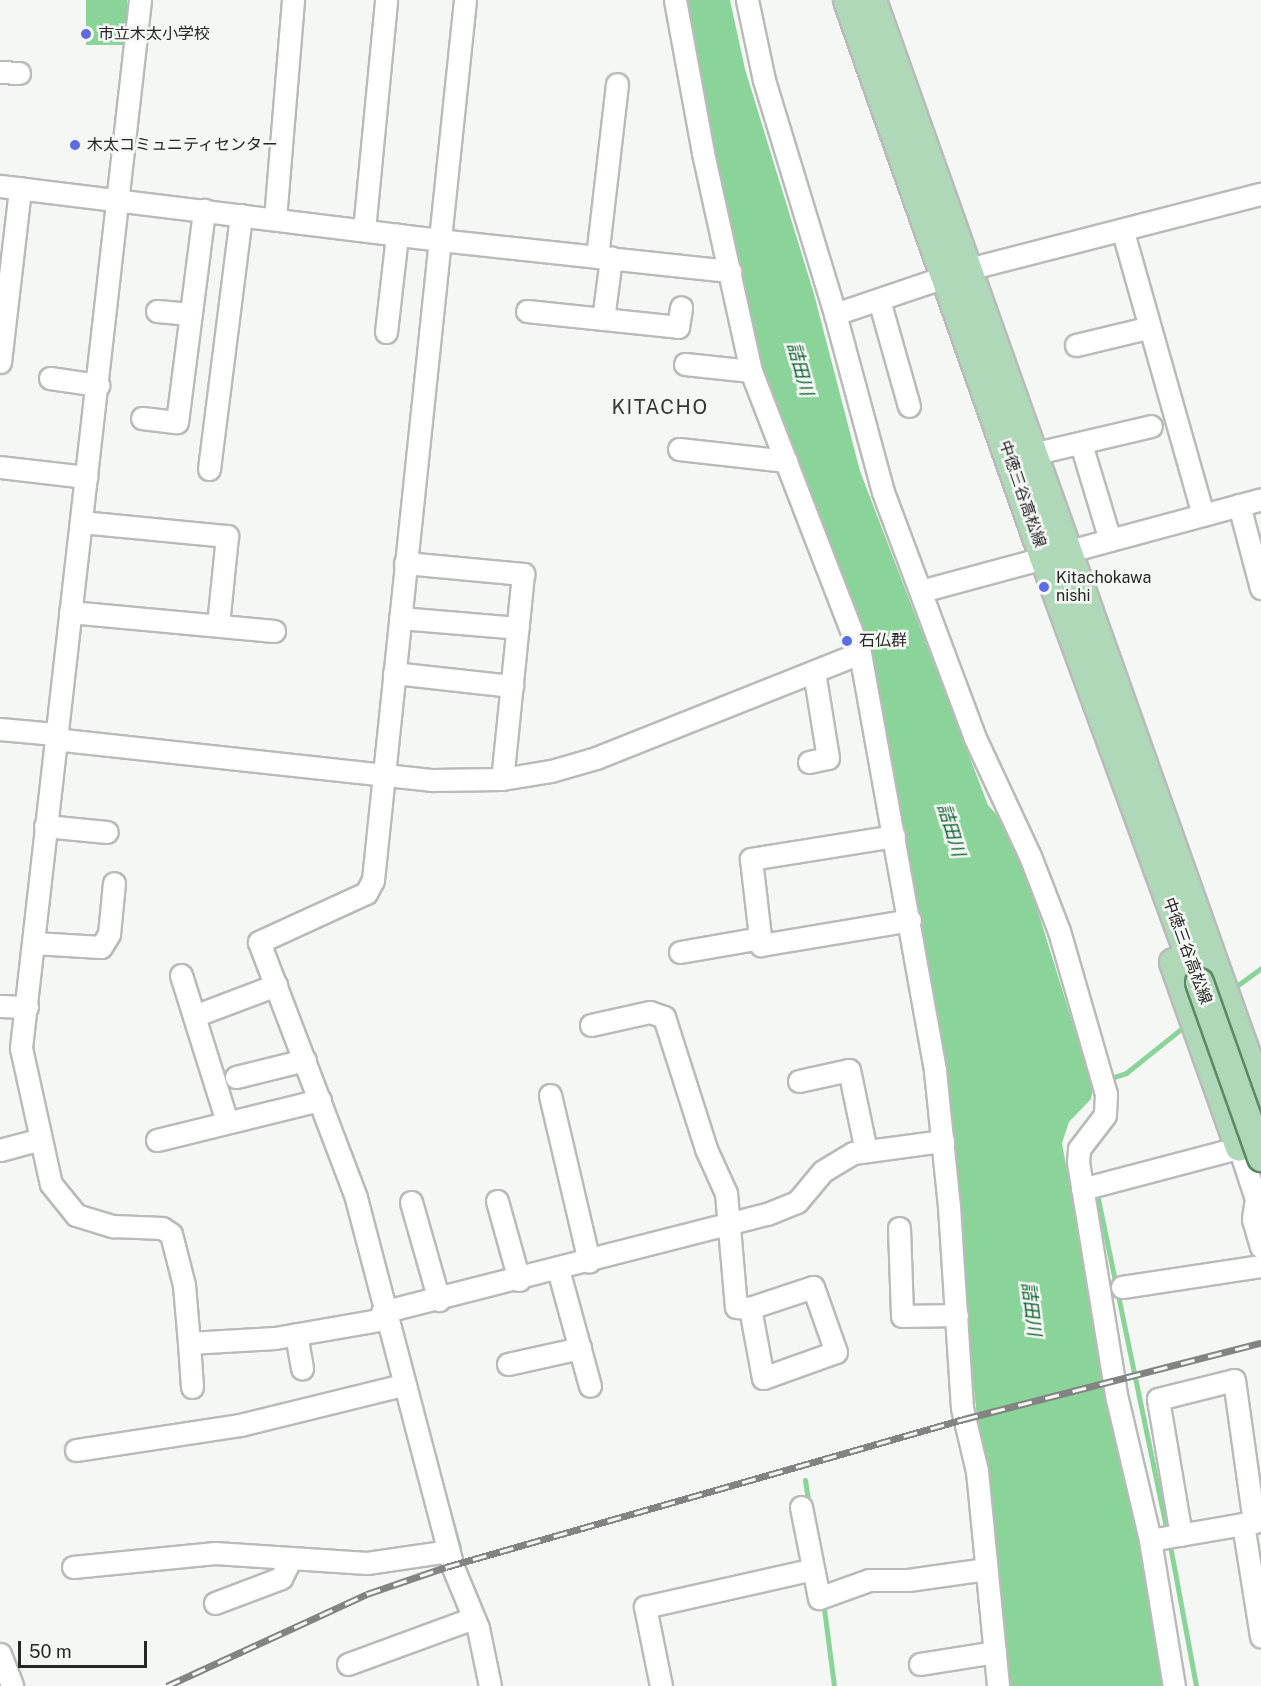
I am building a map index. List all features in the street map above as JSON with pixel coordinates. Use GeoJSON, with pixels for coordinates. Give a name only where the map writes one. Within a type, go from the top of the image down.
{"type":"FeatureCollection","features":[{"type":"Feature","properties":{"kind":"main road","name":"中徳三谷高松線"},"geometry":{"type":"LineString","coordinates":[[847,0],[1032,454],[1055,555],[1113,678],[1207,976],[1254,1148]]}},
{"type":"Feature","properties":{"kind":"main road","name":"中徳三谷高松線"},"geometry":{"type":"LineString","coordinates":[[872,0],[958,273],[1055,555],[1097,702],[1207,976],[1261,1096]]}},
{"type":"Feature","properties":{"kind":"main road"},"geometry":{"type":"LineString","coordinates":[[1113,678],[1163,764],[1261,1042]]}},
{"type":"Feature","properties":{"kind":"main road"},"geometry":{"type":"LineString","coordinates":[[1097,702],[1100,747],[1110,780],[1254,1148]]}},
{"type":"Feature","properties":{"kind":"street"},"geometry":{"type":"LineString","coordinates":[[140,0],[21,1047],[51,1184],[76,1215],[113,1226],[162,1228],[171,1234],[184,1285],[192,1387]]}},
{"type":"Feature","properties":{"kind":"street"},"geometry":{"type":"LineString","coordinates":[[275,219],[293,0]]}},
{"type":"Feature","properties":{"kind":"street"},"geometry":{"type":"LineString","coordinates":[[364,230],[386,0]]}},
{"type":"Feature","properties":{"kind":"street"},"geometry":{"type":"LineString","coordinates":[[465,0],[373,880],[366,893],[259,942],[356,1198],[384,1315],[448,1551],[474,1618],[489,1686]]}},
{"type":"Feature","properties":{"kind":"street"},"geometry":{"type":"LineString","coordinates":[[675,0],[703,153],[751,371],[860,653],[910,920],[935,1071],[957,1314],[962,1408],[977,1471],[998,1686]]}},
{"type":"Feature","properties":{"kind":"street"},"geometry":{"type":"LineString","coordinates":[[747,0],[764,80],[836,314],[869,448],[982,756],[1030,856],[1059,931],[1106,1094],[1105,1115],[1079,1149],[1082,1189],[1117,1399],[1150,1540],[1174,1686]]}},
{"type":"Feature","properties":{"kind":"street"},"geometry":{"type":"LineString","coordinates":[[603,319],[604,257],[617,84]]}},
{"type":"Feature","properties":{"kind":"street"},"geometry":{"type":"LineString","coordinates":[[0,362],[10,187],[439,240],[730,271]]}},
{"type":"Feature","properties":{"kind":"street"},"geometry":{"type":"LineString","coordinates":[[836,314],[958,273],[1123,232],[1261,194]]}},
{"type":"Feature","properties":{"kind":"street"},"geometry":{"type":"LineString","coordinates":[[142,418],[177,422],[204,210]]}},
{"type":"Feature","properties":{"kind":"street"},"geometry":{"type":"LineString","coordinates":[[208,469],[240,215]]}},
{"type":"Feature","properties":{"kind":"street"},"geometry":{"type":"LineString","coordinates":[[1123,232],[1147,328],[1163,366],[1203,515]]}},
{"type":"Feature","properties":{"kind":"street"},"geometry":{"type":"LineString","coordinates":[[386,333],[397,234]]}},
{"type":"Feature","properties":{"kind":"street"},"geometry":{"type":"LineString","coordinates":[[879,300],[909,406]]}},
{"type":"Feature","properties":{"kind":"street"},"geometry":{"type":"LineString","coordinates":[[527,311],[678,327],[681,308]]}},
{"type":"Feature","properties":{"kind":"street"},"geometry":{"type":"LineString","coordinates":[[157,311],[191,314]]}},
{"type":"Feature","properties":{"kind":"street"},"geometry":{"type":"LineString","coordinates":[[1076,345],[1147,328]]}},
{"type":"Feature","properties":{"kind":"street"},"geometry":{"type":"LineString","coordinates":[[685,364],[751,371]]}},
{"type":"Feature","properties":{"kind":"street"},"geometry":{"type":"LineString","coordinates":[[50,378],[98,385]]}},
{"type":"Feature","properties":{"kind":"street"},"geometry":{"type":"LineString","coordinates":[[1032,454],[1150,426]]}},
{"type":"Feature","properties":{"kind":"street"},"geometry":{"type":"LineString","coordinates":[[1081,444],[1110,540]]}},
{"type":"Feature","properties":{"kind":"street"},"geometry":{"type":"LineString","coordinates":[[679,449],[786,462]]}},
{"type":"Feature","properties":{"kind":"street"},"geometry":{"type":"LineString","coordinates":[[0,467],[86,477]]}},
{"type":"Feature","properties":{"kind":"street"},"geometry":{"type":"LineString","coordinates":[[921,591],[1261,499]]}},
{"type":"Feature","properties":{"kind":"street"},"geometry":{"type":"LineString","coordinates":[[1239,505],[1261,588]]}},
{"type":"Feature","properties":{"kind":"street"},"geometry":{"type":"LineString","coordinates":[[81,522],[227,536],[218,626]]}},
{"type":"Feature","properties":{"kind":"street"},"geometry":{"type":"LineString","coordinates":[[405,563],[523,574],[502,779]]}},
{"type":"Feature","properties":{"kind":"street"},"geometry":{"type":"LineString","coordinates":[[70,612],[274,631]]}},
{"type":"Feature","properties":{"kind":"street"},"geometry":{"type":"LineString","coordinates":[[400,618],[518,628]]}},
{"type":"Feature","properties":{"kind":"street"},"geometry":{"type":"LineString","coordinates":[[0,729],[384,776],[433,780],[502,779],[551,771],[596,758],[860,653]]}},
{"type":"Feature","properties":{"kind":"street"},"geometry":{"type":"LineString","coordinates":[[814,672],[826,759]]}},
{"type":"Feature","properties":{"kind":"street"},"geometry":{"type":"LineString","coordinates":[[394,674],[512,686]]}},
{"type":"Feature","properties":{"kind":"street"},"geometry":{"type":"LineString","coordinates":[[45,826],[106,832]]}},
{"type":"Feature","properties":{"kind":"street"},"geometry":{"type":"LineString","coordinates":[[894,836],[751,860],[761,945],[910,920]]}},
{"type":"Feature","properties":{"kind":"street"},"geometry":{"type":"LineString","coordinates":[[33,943],[101,947],[109,934],[114,884]]}},
{"type":"Feature","properties":{"kind":"street"},"geometry":{"type":"LineString","coordinates":[[680,952],[760,938]]}},
{"type":"Feature","properties":{"kind":"street"},"geometry":{"type":"LineString","coordinates":[[181,975],[226,1122]]}},
{"type":"Feature","properties":{"kind":"street"},"geometry":{"type":"LineString","coordinates":[[194,1016],[276,985]]}},
{"type":"Feature","properties":{"kind":"street"},"geometry":{"type":"LineString","coordinates":[[0,1006],[27,1007]]}},
{"type":"Feature","properties":{"kind":"street"},"geometry":{"type":"LineString","coordinates":[[591,1025],[650,1012],[664,1017],[706,1149],[726,1192],[736,1307],[750,1308],[813,1287],[836,1352],[763,1378],[750,1308]]}},
{"type":"Feature","properties":{"kind":"street"},"geometry":{"type":"LineString","coordinates":[[236,1077],[305,1060]]}},
{"type":"Feature","properties":{"kind":"street"},"geometry":{"type":"LineString","coordinates":[[799,1081],[849,1070],[866,1151]]}},
{"type":"Feature","properties":{"kind":"street"},"geometry":{"type":"LineString","coordinates":[[550,1095],[589,1261]]}},
{"type":"Feature","properties":{"kind":"street"},"geometry":{"type":"LineString","coordinates":[[158,1140],[320,1100]]}},
{"type":"Feature","properties":{"kind":"street"},"geometry":{"type":"LineString","coordinates":[[0,1150],[41,1139]]}},
{"type":"Feature","properties":{"kind":"street"},"geometry":{"type":"LineString","coordinates":[[189,1343],[296,1334],[384,1315],[767,1214],[797,1202],[823,1171],[853,1153],[943,1141]]}},
{"type":"Feature","properties":{"kind":"street"},"geometry":{"type":"LineString","coordinates":[[1082,1189],[1254,1148],[1258,1201],[1253,1219],[1261,1247]]}},
{"type":"Feature","properties":{"kind":"street"},"geometry":{"type":"LineString","coordinates":[[498,1201],[519,1280]]}},
{"type":"Feature","properties":{"kind":"street"},"geometry":{"type":"LineString","coordinates":[[411,1202],[439,1299]]}},
{"type":"Feature","properties":{"kind":"street"},"geometry":{"type":"LineString","coordinates":[[899,1228],[902,1316],[957,1314]]}},
{"type":"Feature","properties":{"kind":"street"},"geometry":{"type":"LineString","coordinates":[[1122,1287],[1261,1266]]}},
{"type":"Feature","properties":{"kind":"street"},"geometry":{"type":"LineString","coordinates":[[558,1269],[590,1386]]}},
{"type":"Feature","properties":{"kind":"street"},"geometry":{"type":"LineString","coordinates":[[296,1334],[302,1368]]}},
{"type":"Feature","properties":{"kind":"street"},"geometry":{"type":"LineString","coordinates":[[507,1364],[580,1348]]}},
{"type":"Feature","properties":{"kind":"street"},"geometry":{"type":"LineString","coordinates":[[1181,1535],[1158,1399],[1234,1380],[1253,1522],[1261,1637]]}},
{"type":"Feature","properties":{"kind":"street"},"geometry":{"type":"LineString","coordinates":[[76,1450],[240,1425],[403,1385]]}},
{"type":"Feature","properties":{"kind":"street"},"geometry":{"type":"LineString","coordinates":[[801,1507],[813,1569],[823,1597],[869,1580],[908,1580],[986,1569]]}},
{"type":"Feature","properties":{"kind":"street"},"geometry":{"type":"LineString","coordinates":[[1150,1540],[1253,1522]]}},
{"type":"Feature","properties":{"kind":"street"},"geometry":{"type":"LineString","coordinates":[[73,1568],[215,1553],[367,1563],[448,1551]]}},
{"type":"Feature","properties":{"kind":"street"},"geometry":{"type":"LineString","coordinates":[[215,1603],[281,1578],[291,1558]]}},
{"type":"Feature","properties":{"kind":"street"},"geometry":{"type":"LineString","coordinates":[[661,1686],[645,1607],[813,1569]]}},
{"type":"Feature","properties":{"kind":"street"},"geometry":{"type":"LineString","coordinates":[[348,1664],[474,1618]]}},
{"type":"Feature","properties":{"kind":"street"},"geometry":{"type":"LineString","coordinates":[[920,1664],[995,1652]]}},
{"type":"Feature","properties":{"kind":"street"},"geometry":{"type":"LineString","coordinates":[[0,1654],[12,1686]]}},
{"type":"Feature","properties":{"kind":"water"},"geometry":{"type":"Polygon","coordinates":[[[86,0],[127,0],[127,45],[86,45],[86,0]]]}},
{"type":"Feature","properties":{"kind":"water","name":"詰田川"},"geometry":{"type":"Polygon","coordinates":[[[678,0],[730,0],[745,69],[814,294],[860,471],[988,805],[1014,834],[1093,1089],[1091,1099],[1069,1122],[1062,1143],[1108,1393],[1168,1686],[1006,1686],[939,1065],[862,641],[757,370],[678,0]]]}},
{"type":"Feature","properties":{"kind":"waterway"},"geometry":{"type":"LineString","coordinates":[[1231,990],[1261,968]]}},
{"type":"Feature","properties":{"kind":"waterway"},"geometry":{"type":"LineString","coordinates":[[1108,1079],[1126,1073],[1186,1025]]}},
{"type":"Feature","properties":{"kind":"waterway"},"geometry":{"type":"LineString","coordinates":[[1097,1194],[1167,1531]]}},
{"type":"Feature","properties":{"kind":"waterway"},"geometry":{"type":"LineString","coordinates":[[805,1480],[809,1506]]}},
{"type":"Feature","properties":{"kind":"waterway"},"geometry":{"type":"LineString","coordinates":[[447,1505],[459,1547]]}},
{"type":"Feature","properties":{"kind":"waterway"},"geometry":{"type":"LineString","coordinates":[[1169,1540],[1196,1686]]}},
{"type":"Feature","properties":{"kind":"waterway"},"geometry":{"type":"LineString","coordinates":[[823,1601],[834,1686]]}},
{"type":"Feature","properties":{"kind":"railway"},"geometry":{"type":"LineString","coordinates":[[167,1686],[367,1594],[446,1567],[964,1419],[1261,1343]]}},
{"type":"Feature","properties":{"kind":"place","name":"市立木太小学校"},"geometry":{"type":"Point","coordinates":[86,34]}},
{"type":"Feature","properties":{"kind":"place","name":"木太コミュニティセンター"},"geometry":{"type":"Point","coordinates":[75,145]}},
{"type":"Feature","properties":{"kind":"place","name":"Kitachokawa nishi"},"geometry":{"type":"Point","coordinates":[1044,587]}},
{"type":"Feature","properties":{"kind":"place","name":"石仏群"},"geometry":{"type":"Point","coordinates":[847,641]}},
{"type":"Feature","properties":{"kind":"district","name":"KITACHO"},"geometry":{"type":"Point","coordinates":[660,407]}}]}
